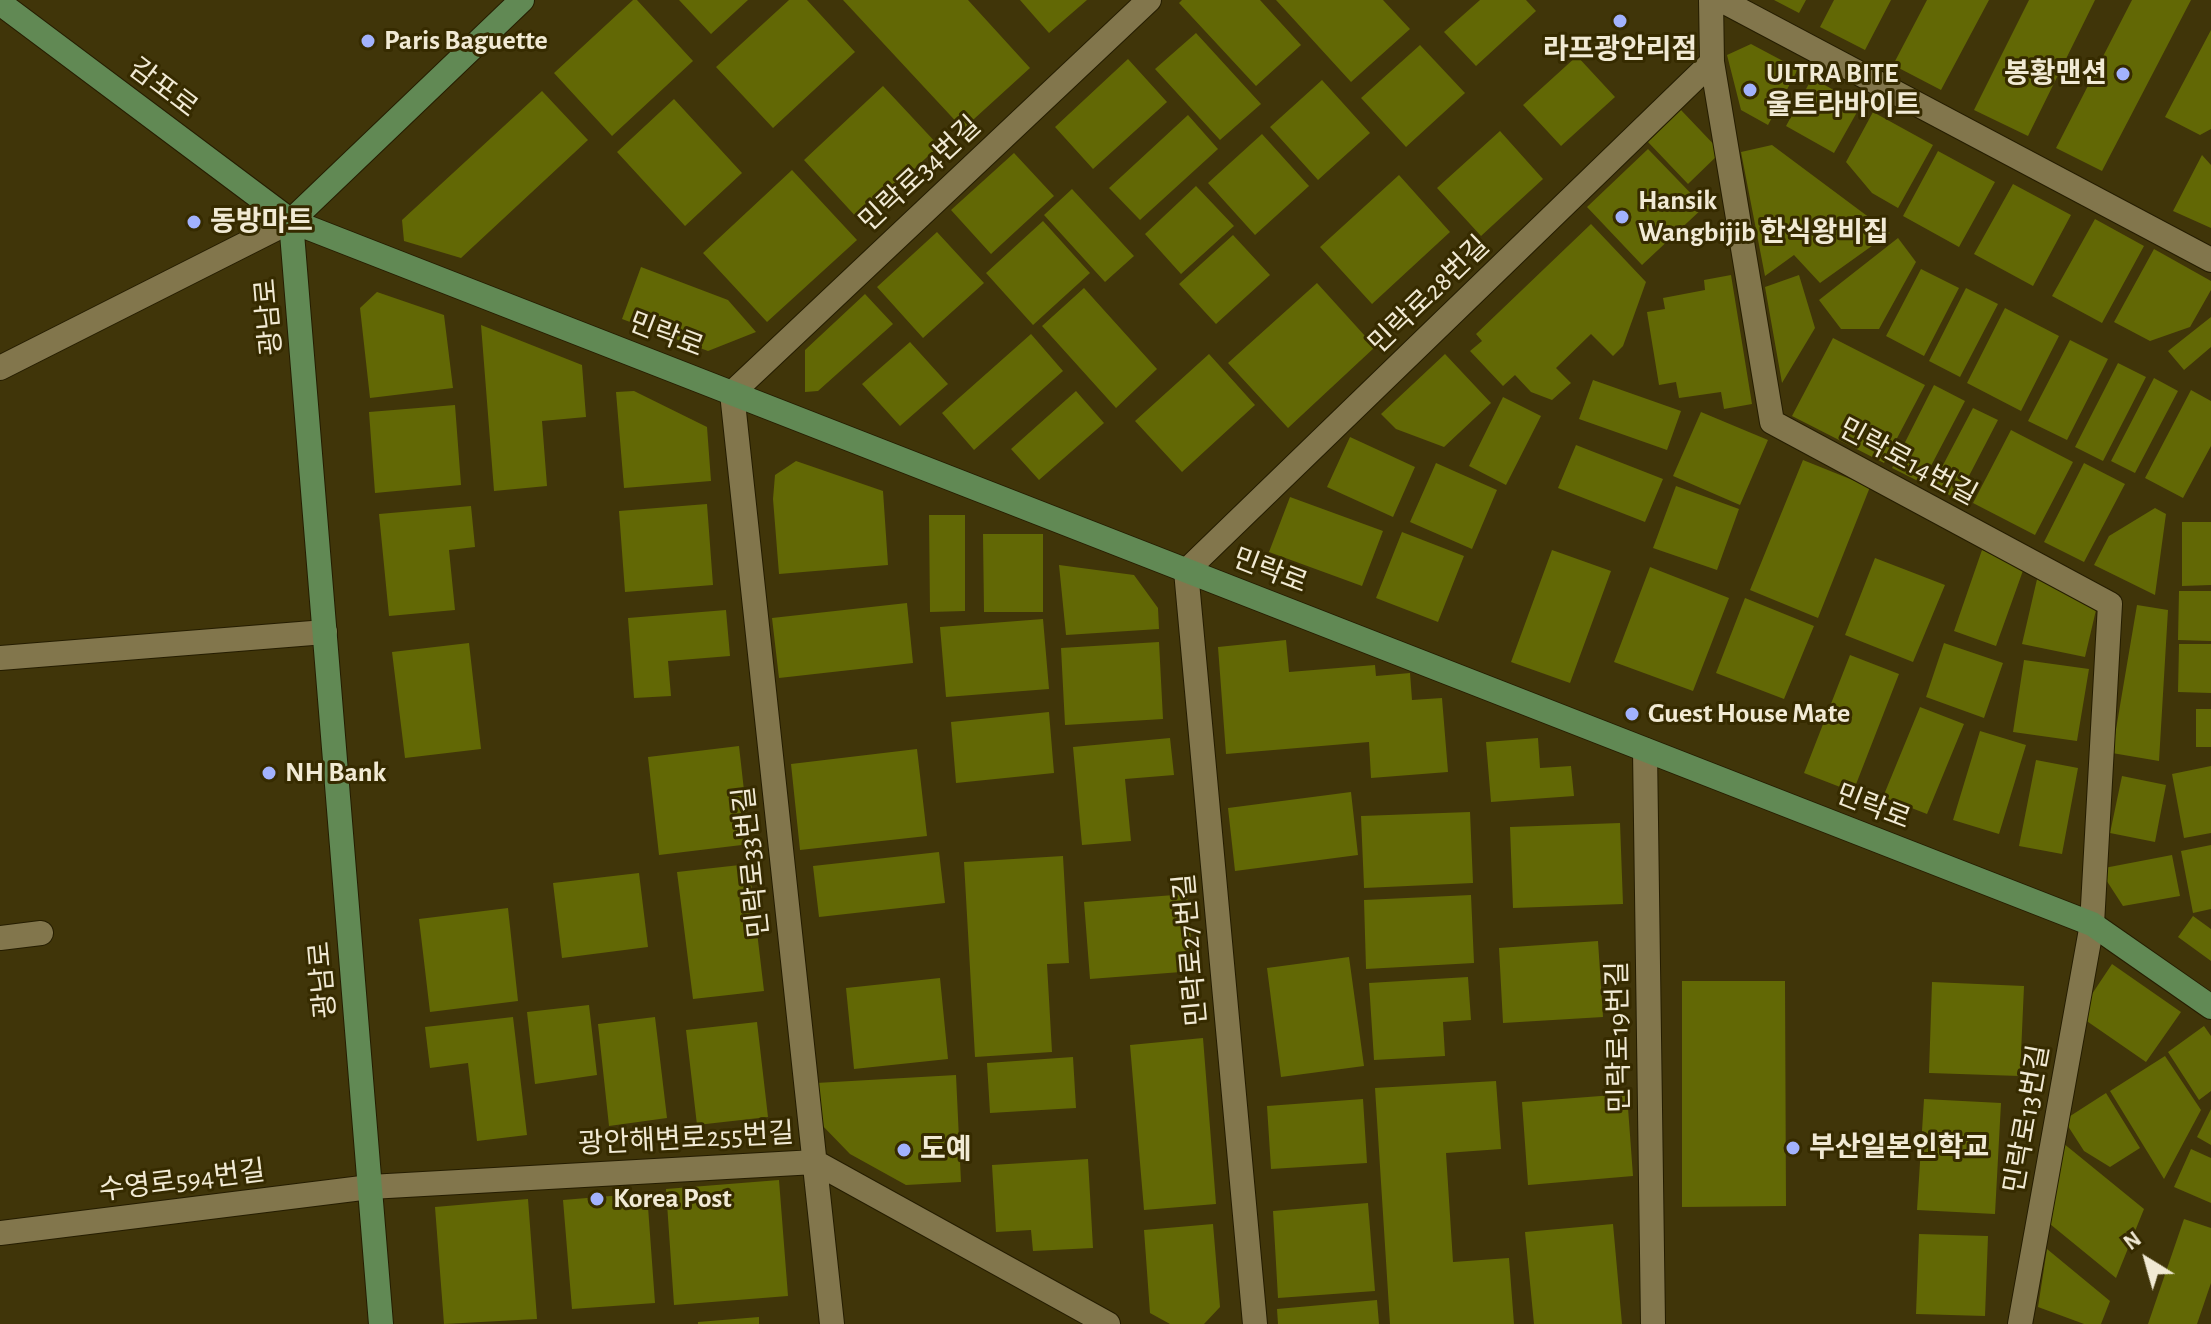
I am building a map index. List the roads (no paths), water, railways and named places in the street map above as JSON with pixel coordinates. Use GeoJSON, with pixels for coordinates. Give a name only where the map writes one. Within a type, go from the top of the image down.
{"type":"FeatureCollection","features":[{"type":"Feature","properties":{"kind":"street"},"geometry":{"type":"LineString","coordinates":[[0,368],[291,221],[522,0]]}},
{"type":"Feature","properties":{"kind":"street","name":"민락로34번길"},"geometry":{"type":"LineString","coordinates":[[732,393],[1149,0]]}},
{"type":"Feature","properties":{"kind":"street","name":"민락로14번길"},"geometry":{"type":"LineString","coordinates":[[1711,0],[1712,62],[1772,422],[2110,604],[2092,924]]}},
{"type":"Feature","properties":{"kind":"street"},"geometry":{"type":"LineString","coordinates":[[1721,0],[2211,260]]}},
{"type":"Feature","properties":{"kind":"street","name":"감포로"},"geometry":{"type":"LineString","coordinates":[[0,3],[291,221]]}},
{"type":"Feature","properties":{"kind":"street","name":"민락로28번길"},"geometry":{"type":"LineString","coordinates":[[1186,571],[1712,62]]}},
{"type":"Feature","properties":{"kind":"street","name":"민락로"},"geometry":{"type":"LineString","coordinates":[[291,221],[2092,924],[2211,1007]]}},
{"type":"Feature","properties":{"kind":"street","name":"광남로"},"geometry":{"type":"LineString","coordinates":[[291,221],[381,1324]]}},
{"type":"Feature","properties":{"kind":"street","name":"민락로33번길"},"geometry":{"type":"LineString","coordinates":[[732,393],[832,1324]]}},
{"type":"Feature","properties":{"kind":"street","name":"민락로27번길"},"geometry":{"type":"LineString","coordinates":[[1186,571],[1255,1324]]}},
{"type":"Feature","properties":{"kind":"street"},"geometry":{"type":"LineString","coordinates":[[0,658],[325,632]]}},
{"type":"Feature","properties":{"kind":"street","name":"민락로19번길"},"geometry":{"type":"LineString","coordinates":[[1645,750],[1653,1324]]}},
{"type":"Feature","properties":{"kind":"street","name":"민락로13번길"},"geometry":{"type":"LineString","coordinates":[[2020,1324],[2092,924]]}},
{"type":"Feature","properties":{"kind":"street"},"geometry":{"type":"LineString","coordinates":[[0,938],[41,933]]}},
{"type":"Feature","properties":{"kind":"street","name":"광안해변로255번길"},"geometry":{"type":"LineString","coordinates":[[370,1187],[815,1162],[1108,1324]]}},
{"type":"Feature","properties":{"kind":"street","name":"수영로594번길"},"geometry":{"type":"LineString","coordinates":[[0,1233],[370,1187]]}},
{"type":"Feature","properties":{"kind":"place","name":"라프광안리점"},"geometry":{"type":"Point","coordinates":[1620,21]}},
{"type":"Feature","properties":{"kind":"place","name":"Paris Baguette"},"geometry":{"type":"Point","coordinates":[368,41]}},
{"type":"Feature","properties":{"kind":"place","name":"봉황맨션"},"geometry":{"type":"Point","coordinates":[2123,74]}},
{"type":"Feature","properties":{"kind":"place","name":"ULTRA BITE 울트라바이트"},"geometry":{"type":"Point","coordinates":[1750,90]}},
{"type":"Feature","properties":{"kind":"place","name":"Hansik Wangbijib 한식왕비집"},"geometry":{"type":"Point","coordinates":[1622,217]}},
{"type":"Feature","properties":{"kind":"place","name":"동방마트"},"geometry":{"type":"Point","coordinates":[194,222]}},
{"type":"Feature","properties":{"kind":"place","name":"Guest House Mate"},"geometry":{"type":"Point","coordinates":[1632,714]}},
{"type":"Feature","properties":{"kind":"place","name":"NH Bank"},"geometry":{"type":"Point","coordinates":[269,773]}},
{"type":"Feature","properties":{"kind":"place","name":"부산일본인학교"},"geometry":{"type":"Point","coordinates":[1793,1148]}},
{"type":"Feature","properties":{"kind":"place","name":"도예"},"geometry":{"type":"Point","coordinates":[904,1150]}},
{"type":"Feature","properties":{"kind":"place","name":"Korea Post"},"geometry":{"type":"Point","coordinates":[597,1199]}}]}
